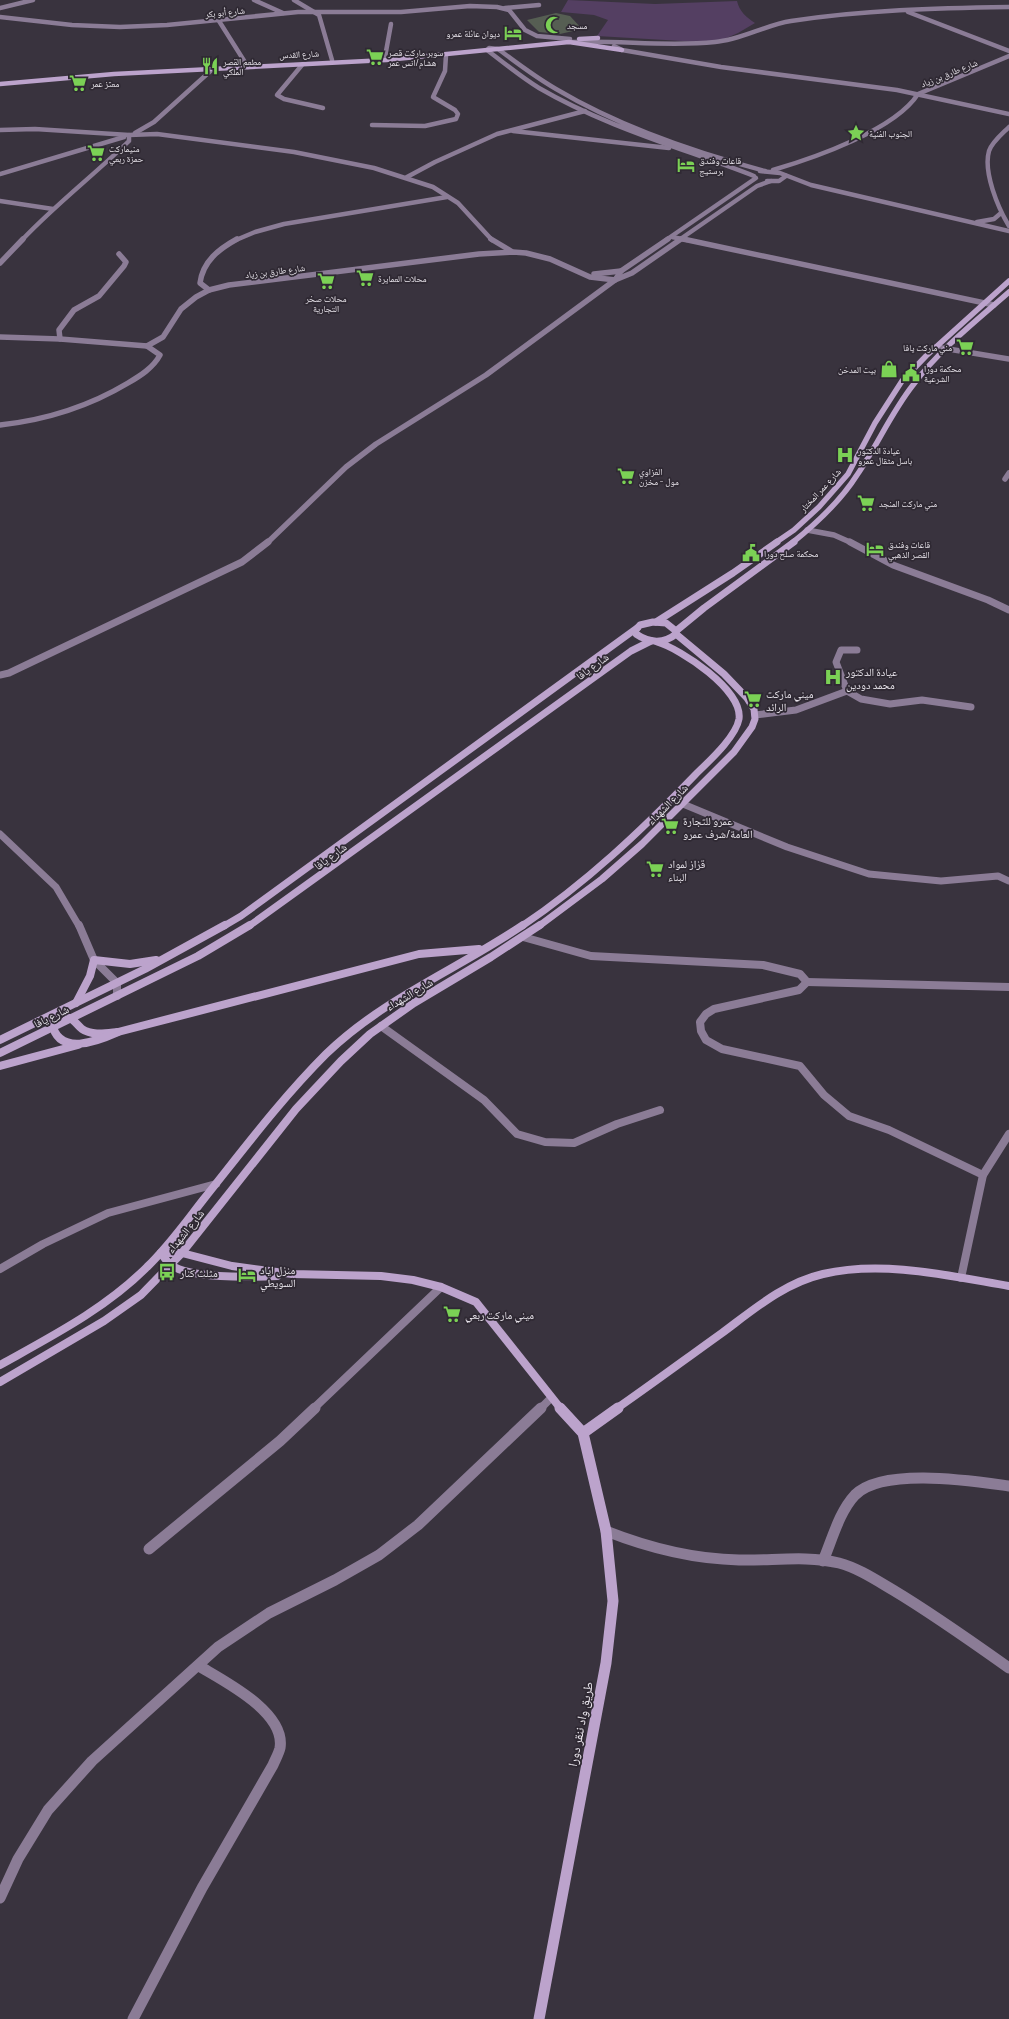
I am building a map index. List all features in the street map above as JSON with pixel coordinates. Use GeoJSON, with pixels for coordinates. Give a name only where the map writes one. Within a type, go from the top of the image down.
{"type":"FeatureCollection","features":[{"type":"Feature","properties":{"kind":"street"},"geometry":{"type":"LineString","coordinates":[[0,8],[33,0]]}},
{"type":"Feature","properties":{"kind":"street"},"geometry":{"type":"LineString","coordinates":[[254,0],[284,13]]}},
{"type":"Feature","properties":{"kind":"street"},"geometry":{"type":"LineString","coordinates":[[294,0],[319,15],[332,60]]}},
{"type":"Feature","properties":{"kind":"street","name":"شارع أبو بكر"},"geometry":{"type":"LineString","coordinates":[[0,17],[96,27],[219,21],[284,13],[401,12],[463,6],[505,8],[539,5],[524,0]]}},
{"type":"Feature","properties":{"kind":"street"},"geometry":{"type":"LineString","coordinates":[[570,41],[698,44],[725,41],[773,24],[848,14],[906,11],[945,6],[1009,7]]}},
{"type":"Feature","properties":{"kind":"street"},"geometry":{"type":"LineString","coordinates":[[505,8],[510,11],[525,30],[537,36],[721,67],[897,90],[1009,114]]}},
{"type":"Feature","properties":{"kind":"street"},"geometry":{"type":"LineString","coordinates":[[906,11],[1009,52]]}},
{"type":"Feature","properties":{"kind":"street"},"geometry":{"type":"LineString","coordinates":[[219,21],[248,66]]}},
{"type":"Feature","properties":{"kind":"street"},"geometry":{"type":"LineString","coordinates":[[385,58],[391,24]]}},
{"type":"Feature","properties":{"kind":"street"},"geometry":{"type":"LineString","coordinates":[[532,43],[537,36]]}},
{"type":"Feature","properties":{"kind":"street"},"geometry":{"type":"LineString","coordinates":[[598,38],[698,44]]}},
{"type":"Feature","properties":{"kind":"street"},"geometry":{"type":"LineString","coordinates":[[598,38],[622,50]]}},
{"type":"Feature","properties":{"kind":"street","name":"شارع القدس"},"geometry":{"type":"LineString","coordinates":[[498,49],[598,38]]}},
{"type":"Feature","properties":{"kind":"street","name":"شارع القدس"},"geometry":{"type":"LineString","coordinates":[[0,82],[214,67],[302,65],[386,60],[446,55],[532,43],[570,41]]}},
{"type":"Feature","properties":{"kind":"street"},"geometry":{"type":"LineString","coordinates":[[488,49],[498,49],[548,84],[574,99],[681,144],[739,164],[786,175],[811,184],[1009,231]]}},
{"type":"Feature","properties":{"kind":"street"},"geometry":{"type":"LineString","coordinates":[[488,49],[546,92],[585,111],[679,149],[755,177],[787,183]]}},
{"type":"Feature","properties":{"kind":"street","name":"شارع القدس"},"geometry":{"type":"LineString","coordinates":[[248,66],[385,58],[488,49]]}},
{"type":"Feature","properties":{"kind":"street"},"geometry":{"type":"LineString","coordinates":[[372,125],[439,124],[456,119],[458,114],[455,110],[432,97],[445,71],[446,55]]}},
{"type":"Feature","properties":{"kind":"street","name":"شارع طارق بن زياد"},"geometry":{"type":"LineString","coordinates":[[622,271],[748,186],[757,172],[793,164],[850,142],[883,124],[911,105],[918,94],[1009,56]]}},
{"type":"Feature","properties":{"kind":"street"},"geometry":{"type":"LineString","coordinates":[[302,65],[277,95],[284,99],[323,108]]}},
{"type":"Feature","properties":{"kind":"street"},"geometry":{"type":"LineString","coordinates":[[0,174],[129,135],[154,122],[214,67]]}},
{"type":"Feature","properties":{"kind":"street"},"geometry":{"type":"LineString","coordinates":[[407,177],[465,148],[508,131],[595,108]]}},
{"type":"Feature","properties":{"kind":"street"},"geometry":{"type":"LineString","coordinates":[[1009,128],[989,150],[986,163],[1001,212],[1009,226]]}},
{"type":"Feature","properties":{"kind":"street"},"geometry":{"type":"LineString","coordinates":[[0,130],[35,129],[129,135],[157,134],[294,152],[374,168],[407,177],[433,187],[458,203],[494,242],[513,252]]}},
{"type":"Feature","properties":{"kind":"street"},"geometry":{"type":"LineString","coordinates":[[508,131],[679,149]]}},
{"type":"Feature","properties":{"kind":"street"},"geometry":{"type":"LineString","coordinates":[[0,263],[53,209],[99,170],[129,141],[129,135]]}},
{"type":"Feature","properties":{"kind":"street"},"geometry":{"type":"LineString","coordinates":[[0,680],[9,673],[242,562],[261,549],[341,472],[376,444],[486,375],[597,288],[632,273],[757,186],[783,179],[793,164]]}},
{"type":"Feature","properties":{"kind":"street"},"geometry":{"type":"LineString","coordinates":[[793,184],[1009,236]]}},
{"type":"Feature","properties":{"kind":"street"},"geometry":{"type":"LineString","coordinates":[[209,290],[200,283],[200,275],[205,266],[215,254],[226,246],[256,231],[319,218],[447,196]]}},
{"type":"Feature","properties":{"kind":"street"},"geometry":{"type":"LineString","coordinates":[[0,201],[53,209]]}},
{"type":"Feature","properties":{"kind":"street"},"geometry":{"type":"LineString","coordinates":[[969,222],[994,219],[1001,212]]}},
{"type":"Feature","properties":{"kind":"street"},"geometry":{"type":"LineString","coordinates":[[672,237],[994,305]]}},
{"type":"Feature","properties":{"kind":"street","name":"شارع طارق بن زياد"},"geometry":{"type":"LineString","coordinates":[[147,346],[163,337],[181,309],[196,297],[209,290],[237,284],[479,254],[513,252],[538,256],[592,276]]}},
{"type":"Feature","properties":{"kind":"street"},"geometry":{"type":"LineString","coordinates":[[60,339],[59,330],[70,313],[99,296],[124,266],[126,262],[119,254]]}},
{"type":"Feature","properties":{"kind":"street"},"geometry":{"type":"LineString","coordinates":[[615,280],[622,271]]}},
{"type":"Feature","properties":{"kind":"street"},"geometry":{"type":"LineString","coordinates":[[592,276],[622,271]]}},
{"type":"Feature","properties":{"kind":"street"},"geometry":{"type":"LineString","coordinates":[[592,276],[615,280]]}},
{"type":"Feature","properties":{"kind":"street"},"geometry":{"type":"LineString","coordinates":[[592,276],[597,288]]}},
{"type":"Feature","properties":{"kind":"street","name":"شارع عمر المختار"},"geometry":{"type":"LineString","coordinates":[[637,628],[646,623],[656,622],[733,573],[794,530],[819,507],[848,474],[875,423],[902,381],[936,347],[1009,280]]}},
{"type":"Feature","properties":{"kind":"street","name":"شارع عمر المختار"},"geometry":{"type":"LineString","coordinates":[[676,633],[693,615],[807,530],[836,503],[856,480],[899,404],[913,384],[947,349],[1009,292]]}},
{"type":"Feature","properties":{"kind":"street"},"geometry":{"type":"LineString","coordinates":[[0,337],[60,339],[147,346],[160,355],[157,362],[149,370],[108,396],[63,414],[0,425]]}},
{"type":"Feature","properties":{"kind":"street"},"geometry":{"type":"LineString","coordinates":[[936,347],[1009,359]]}},
{"type":"Feature","properties":{"kind":"street"},"geometry":{"type":"LineString","coordinates":[[1005,479],[1009,473]]}},
{"type":"Feature","properties":{"kind":"street"},"geometry":{"type":"LineString","coordinates":[[807,530],[834,535],[865,549],[893,565],[988,600],[1009,610]]}},
{"type":"Feature","properties":{"kind":"street"},"geometry":{"type":"LineString","coordinates":[[656,622],[671,626],[676,633],[735,684],[750,701],[756,712],[755,715],[796,710],[847,691]]}},
{"type":"Feature","properties":{"kind":"street","name":"شارع يافا"},"geometry":{"type":"LineString","coordinates":[[0,1040],[167,958],[241,916],[295,878],[405,796],[618,644],[637,628]]}},
{"type":"Feature","properties":{"kind":"street","name":"شارع الشهداء"},"geometry":{"type":"LineString","coordinates":[[0,1365],[63,1330],[108,1300],[139,1275],[161,1253],[273,1111],[308,1073],[348,1035],[377,1013],[513,931],[565,896],[610,860],[645,827],[711,758],[738,723],[739,711],[730,693],[678,650],[640,637],[636,634],[637,628]]}},
{"type":"Feature","properties":{"kind":"street","name":"شارع يافا"},"geometry":{"type":"LineString","coordinates":[[0,1053],[198,956],[250,925],[631,651],[654,641],[669,640],[676,633]]}},
{"type":"Feature","properties":{"kind":"street"},"geometry":{"type":"LineString","coordinates":[[857,650],[841,650],[836,662],[847,691],[861,699],[890,704],[922,700],[971,707]]}},
{"type":"Feature","properties":{"kind":"street"},"geometry":{"type":"LineString","coordinates":[[0,675],[9,673]]}},
{"type":"Feature","properties":{"kind":"street","name":"شارع الشهداء"},"geometry":{"type":"LineString","coordinates":[[0,1382],[110,1318],[140,1296],[182,1253],[301,1103],[336,1065],[381,1026],[523,937],[577,899],[619,865],[683,804],[749,734],[755,715]]}},
{"type":"Feature","properties":{"kind":"street"},"geometry":{"type":"LineString","coordinates":[[683,804],[787,848],[870,874],[907,880],[941,881],[998,876],[1009,872]]}},
{"type":"Feature","properties":{"kind":"street"},"geometry":{"type":"LineString","coordinates":[[0,834],[56,887],[82,930],[94,960],[117,983],[117,996]]}},
{"type":"Feature","properties":{"kind":"street"},"geometry":{"type":"LineString","coordinates":[[998,876],[1009,881]]}},
{"type":"Feature","properties":{"kind":"street"},"geometry":{"type":"LineString","coordinates":[[523,937],[591,956],[763,965],[800,974],[807,982]]}},
{"type":"Feature","properties":{"kind":"street"},"geometry":{"type":"LineString","coordinates":[[0,1066],[100,1040],[118,1032],[419,954],[506,947]]}},
{"type":"Feature","properties":{"kind":"street"},"geometry":{"type":"LineString","coordinates":[[94,960],[130,964],[167,958]]}},
{"type":"Feature","properties":{"kind":"street"},"geometry":{"type":"LineString","coordinates":[[76,1003],[90,976],[94,960]]}},
{"type":"Feature","properties":{"kind":"street"},"geometry":{"type":"LineString","coordinates":[[983,1175],[889,1130],[849,1116],[824,1095],[800,1066],[722,1049],[706,1040],[701,1031],[700,1022],[706,1014],[714,1009],[799,990],[807,982],[1009,987]]}},
{"type":"Feature","properties":{"kind":"street"},"geometry":{"type":"LineString","coordinates":[[86,1043],[65,1041],[57,1036],[52,1027],[52,1015],[71,1018],[83,1030],[97,1033],[118,1032]]}},
{"type":"Feature","properties":{"kind":"street"},"geometry":{"type":"LineString","coordinates":[[381,1026],[484,1100],[517,1134],[545,1142],[574,1144],[617,1124],[660,1110]]}},
{"type":"Feature","properties":{"kind":"street"},"geometry":{"type":"LineString","coordinates":[[961,1278],[983,1175],[1009,1134]]}},
{"type":"Feature","properties":{"kind":"street"},"geometry":{"type":"LineString","coordinates":[[0,1269],[43,1244],[108,1213],[216,1184]]}},
{"type":"Feature","properties":{"kind":"street"},"geometry":{"type":"LineString","coordinates":[[161,1253],[182,1253],[232,1266],[292,1274]]}},
{"type":"Feature","properties":{"kind":"street"},"geometry":{"type":"LineString","coordinates":[[161,1253],[171,1265],[194,1273],[216,1276],[240,1277],[292,1274],[381,1276],[413,1280],[441,1286],[476,1302],[551,1398],[583,1433],[780,1291],[801,1281],[827,1273],[852,1270],[884,1270],[961,1278],[1009,1286]]}},
{"type":"Feature","properties":{"kind":"street"},"geometry":{"type":"LineString","coordinates":[[149,1549],[280,1441],[441,1286]]}},
{"type":"Feature","properties":{"kind":"street"},"geometry":{"type":"LineString","coordinates":[[0,1898],[18,1859],[48,1810],[92,1761],[199,1666],[218,1647],[269,1613],[335,1580],[379,1555],[418,1525],[551,1398]]}},
{"type":"Feature","properties":{"kind":"street","name":"طريق واد ننقر دورا"},"geometry":{"type":"LineString","coordinates":[[539,2019],[565,1873],[606,1663],[613,1601],[606,1531],[596,1479],[583,1433]]}},
{"type":"Feature","properties":{"kind":"street"},"geometry":{"type":"LineString","coordinates":[[823,1561],[855,1495],[868,1485],[887,1481],[950,1480],[1009,1486]]}},
{"type":"Feature","properties":{"kind":"street"},"geometry":{"type":"LineString","coordinates":[[606,1531],[637,1544],[673,1553],[736,1560],[823,1561],[838,1563],[866,1575],[925,1609],[1009,1668]]}},
{"type":"Feature","properties":{"kind":"street"},"geometry":{"type":"LineString","coordinates":[[133,2019],[202,1888],[273,1765],[280,1746],[277,1728],[269,1715],[199,1666]]}},
{"type":"Feature","properties":{"kind":"shaded area"},"geometry":{"type":"Polygon","coordinates":[[[568,0],[655,4],[737,1],[744,14],[755,23],[720,41],[699,42],[597,36],[608,20],[594,15],[561,12],[568,0]]]}},
{"type":"Feature","properties":{"kind":"building","name":"مسجد"},"geometry":{"type":"Polygon","coordinates":[[[556,13],[570,16],[582,29],[560,34],[539,32],[527,20],[556,13]]]}},
{"type":"Feature","properties":{"kind":"place","name":"مسجد"},"geometry":{"type":"Point","coordinates":[554,25]}},
{"type":"Feature","properties":{"kind":"place","name":"ديوان عائلة عمرو"},"geometry":{"type":"Point","coordinates":[513,33]}},
{"type":"Feature","properties":{"kind":"place","name":"سوبر ماركت قصر هشام/انس عمر"},"geometry":{"type":"Point","coordinates":[375,57]}},
{"type":"Feature","properties":{"kind":"place","name":"مطعم القصر الملكي"},"geometry":{"type":"Point","coordinates":[210,66]}},
{"type":"Feature","properties":{"kind":"place","name":"معتز عمر"},"geometry":{"type":"Point","coordinates":[78,83]}},
{"type":"Feature","properties":{"kind":"place","name":"الجنوب الفنية"},"geometry":{"type":"Point","coordinates":[856,133]}},
{"type":"Feature","properties":{"kind":"place","name":"منيماركت حمزة ربعي"},"geometry":{"type":"Point","coordinates":[96,153]}},
{"type":"Feature","properties":{"kind":"place","name":"قاعات وفندق برستيج"},"geometry":{"type":"Point","coordinates":[686,165]}},
{"type":"Feature","properties":{"kind":"place","name":"محلات العمايرة"},"geometry":{"type":"Point","coordinates":[365,278]}},
{"type":"Feature","properties":{"kind":"place","name":"محلات صخر التجارية"},"geometry":{"type":"Point","coordinates":[326,281]}},
{"type":"Feature","properties":{"kind":"place","name":"مني ماركت يافا"},"geometry":{"type":"Point","coordinates":[965,347]}},
{"type":"Feature","properties":{"kind":"place","name":"بيت المدخن"},"geometry":{"type":"Point","coordinates":[889,369]}},
{"type":"Feature","properties":{"kind":"place","name":"محكمة دورا الشرعية"},"geometry":{"type":"Point","coordinates":[911,373]}},
{"type":"Feature","properties":{"kind":"place","name":"عيادة الدكتور باسل مثقال عمرو"},"geometry":{"type":"Point","coordinates":[845,455]}},
{"type":"Feature","properties":{"kind":"place","name":"الغزاوي مول - مخزن"},"geometry":{"type":"Point","coordinates":[626,476]}},
{"type":"Feature","properties":{"kind":"place","name":"مني ماركت المنجد"},"geometry":{"type":"Point","coordinates":[866,503]}},
{"type":"Feature","properties":{"kind":"place","name":"قاعات وفندق القصر الذهبي"},"geometry":{"type":"Point","coordinates":[875,549]}},
{"type":"Feature","properties":{"kind":"place","name":"محكمة صلح دورا"},"geometry":{"type":"Point","coordinates":[751,553]}},
{"type":"Feature","properties":{"kind":"place","name":"عيادة الدكتور محمد دودين"},"geometry":{"type":"Point","coordinates":[833,677]}},
{"type":"Feature","properties":{"kind":"place","name":"ميني ماركت الرائد"},"geometry":{"type":"Point","coordinates":[753,699]}},
{"type":"Feature","properties":{"kind":"place","name":"عمرو للتجارة العامة/شرف عمرو"},"geometry":{"type":"Point","coordinates":[670,826]}},
{"type":"Feature","properties":{"kind":"place","name":"قزاز لمواد البناء"},"geometry":{"type":"Point","coordinates":[655,869]}},
{"type":"Feature","properties":{"kind":"place","name":"مثلث كنار"},"geometry":{"type":"Point","coordinates":[167,1272]}},
{"type":"Feature","properties":{"kind":"place","name":"منزل اياد السويطي"},"geometry":{"type":"Point","coordinates":[247,1275]}},
{"type":"Feature","properties":{"kind":"place","name":"ميني ماركت ربعي"},"geometry":{"type":"Point","coordinates":[452,1314]}}]}
